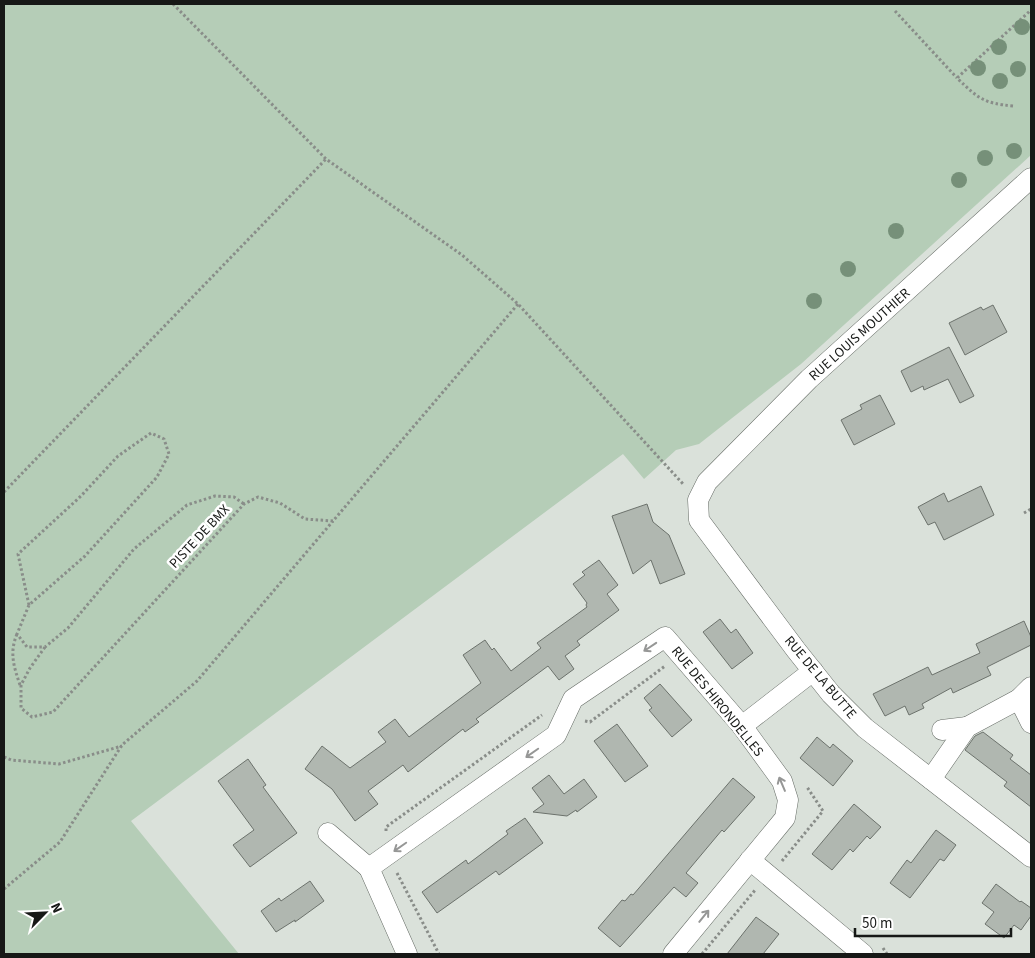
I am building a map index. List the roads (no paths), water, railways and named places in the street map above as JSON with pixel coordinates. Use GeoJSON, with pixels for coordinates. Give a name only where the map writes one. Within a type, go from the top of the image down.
{"type":"FeatureCollection","features":[{"type":"Feature","properties":{"kind":"street","name":"RUE LOUIS MOUTHIER"},"geometry":{"type":"LineString","coordinates":[[698,500],[707,482],[809,379],[1031,178]]}},
{"type":"Feature","properties":{"kind":"street","name":"RUE DE LA BUTTE"},"geometry":{"type":"LineString","coordinates":[[698,500],[699,520],[831,694],[865,728],[1031,857]]}},
{"type":"Feature","properties":{"kind":"street","name":"RUE DES HIRONDELLES"},"geometry":{"type":"LineString","coordinates":[[369,868],[556,735],[573,699],[665,637],[742,726],[782,781],[788,800],[785,818],[673,954]]}},
{"type":"Feature","properties":{"kind":"street"},"geometry":{"type":"LineString","coordinates":[[742,726],[813,671]]}},
{"type":"Feature","properties":{"kind":"street"},"geometry":{"type":"LineString","coordinates":[[942,730],[967,727],[1025,693],[1031,723]]}},
{"type":"Feature","properties":{"kind":"street"},"geometry":{"type":"LineString","coordinates":[[931,779],[967,727]]}},
{"type":"Feature","properties":{"kind":"street"},"geometry":{"type":"LineString","coordinates":[[328,833],[369,868],[407,954]]}},
{"type":"Feature","properties":{"kind":"street"},"geometry":{"type":"LineString","coordinates":[[750,860],[863,954]]}}]}
